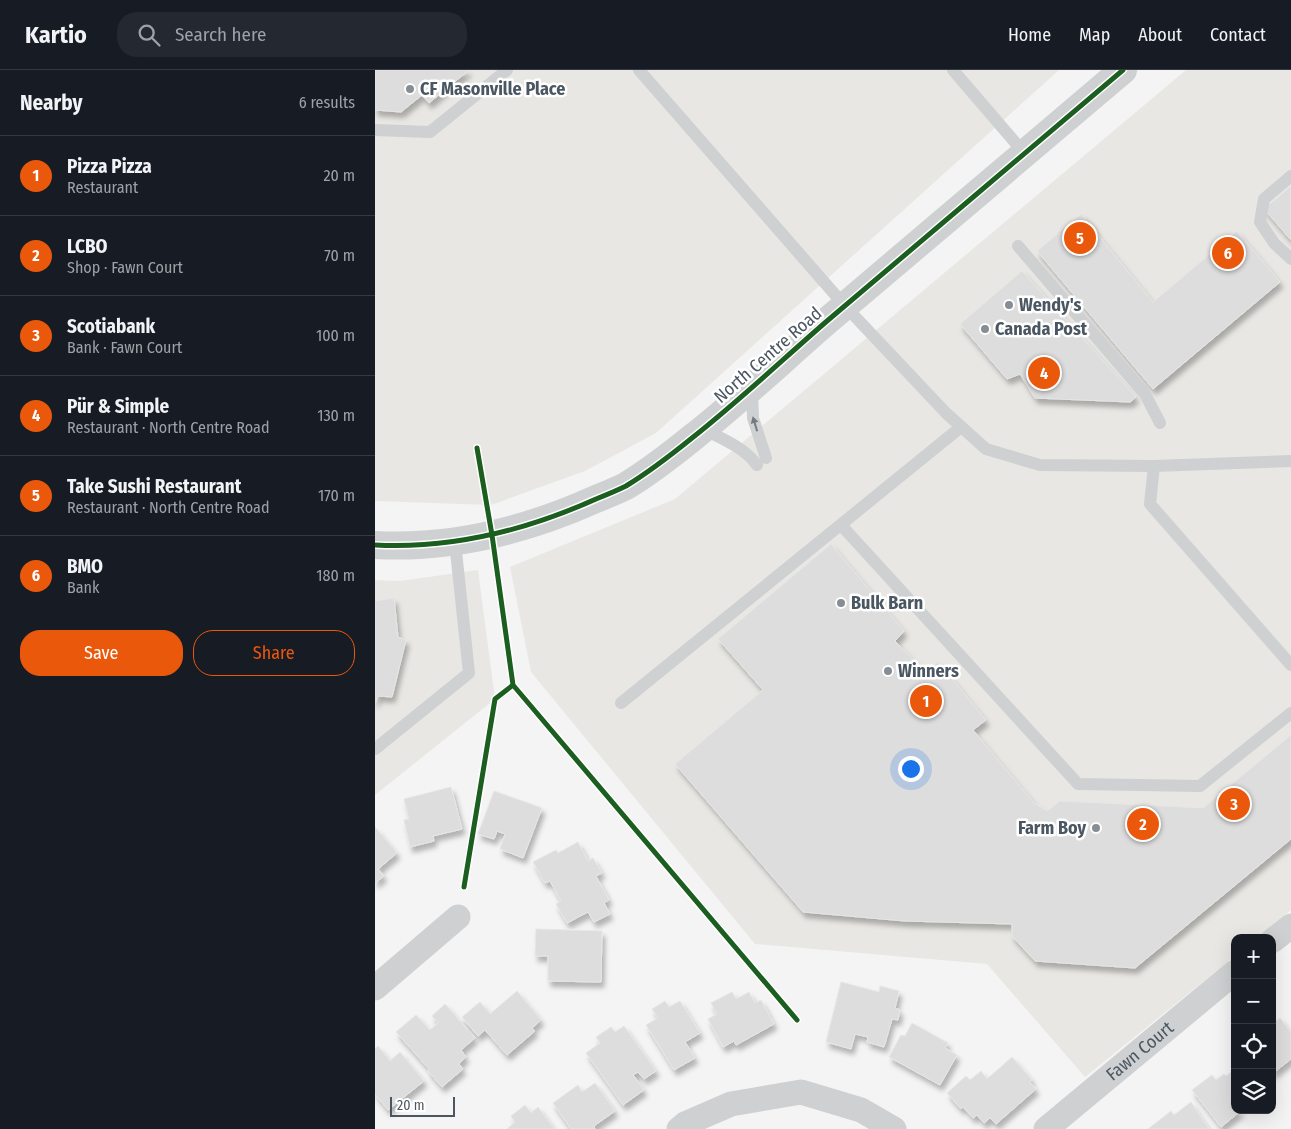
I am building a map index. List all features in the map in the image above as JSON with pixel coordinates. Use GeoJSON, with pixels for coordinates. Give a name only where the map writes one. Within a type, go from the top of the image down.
{"type":"FeatureCollection","features":[{"type":"Feature","properties":{"kind":"street","name":"North Centre Road"},"geometry":{"type":"LineString","coordinates":[[375,545],[406,546],[455,542],[492,534],[552,518],[625,486],[703,430],[845,306],[1123,70]]}},
{"type":"Feature","properties":{"kind":"street"},"geometry":{"type":"LineString","coordinates":[[375,988],[458,917]]}},
{"type":"Feature","properties":{"kind":"street"},"geometry":{"type":"LineString","coordinates":[[1276,938],[1291,926]]}},
{"type":"Feature","properties":{"kind":"street","name":"Fawn Court"},"geometry":{"type":"LineString","coordinates":[[1046,1129],[1231,975]]}},
{"type":"Feature","properties":{"kind":"street"},"geometry":{"type":"LineString","coordinates":[[679,1129],[685,1124],[731,1104],[801,1092],[861,1110],[894,1129]]}},
{"type":"Feature","properties":{"kind":"lane"},"geometry":{"type":"LineString","coordinates":[[375,130],[429,132],[507,70]]}},
{"type":"Feature","properties":{"kind":"lane"},"geometry":{"type":"LineString","coordinates":[[639,70],[845,306],[946,414],[986,448],[1040,465],[1154,466],[1291,461]]}},
{"type":"Feature","properties":{"kind":"lane"},"geometry":{"type":"LineString","coordinates":[[953,70],[1025,154]]}},
{"type":"Feature","properties":{"kind":"lane"},"geometry":{"type":"LineString","coordinates":[[1291,176],[1264,199],[1260,222],[1274,243],[1291,258]]}},
{"type":"Feature","properties":{"kind":"lane"},"geometry":{"type":"LineString","coordinates":[[1018,246],[1145,394],[1161,423]]}},
{"type":"Feature","properties":{"kind":"lane"},"geometry":{"type":"LineString","coordinates":[[703,430],[762,462],[753,418],[752,389]]}},
{"type":"Feature","properties":{"kind":"lane"},"geometry":{"type":"LineString","coordinates":[[621,703],[961,427]]}},
{"type":"Feature","properties":{"kind":"lane"},"geometry":{"type":"LineString","coordinates":[[1154,466],[1150,504],[1291,665]]}},
{"type":"Feature","properties":{"kind":"lane"},"geometry":{"type":"LineString","coordinates":[[841,525],[1079,784],[1200,786],[1291,713]]}},
{"type":"Feature","properties":{"kind":"lane"},"geometry":{"type":"LineString","coordinates":[[375,748],[469,673],[455,542]]}},
{"type":"Feature","properties":{"kind":"shaded area"},"geometry":{"type":"Polygon","coordinates":[[[375,70],[1059,70],[656,433],[585,471],[491,505],[375,501],[375,70]]]}},
{"type":"Feature","properties":{"kind":"shaded area"},"geometry":{"type":"Polygon","coordinates":[[[1186,70],[1291,70],[1291,910],[1262,934],[1231,934],[1231,959],[1085,1077],[987,964],[755,944],[531,672],[510,567],[675,499],[1186,70]]]}},
{"type":"Feature","properties":{"kind":"shaded area"},"geometry":{"type":"Polygon","coordinates":[[[478,570],[495,699],[375,795],[375,580],[400,581],[478,570]]]}},
{"type":"Feature","properties":{"kind":"building","name":"CF Masonville Place"},"geometry":{"type":"Polygon","coordinates":[[[375,70],[469,70],[429,103],[422,95],[401,112],[375,110],[375,70]]]}},
{"type":"Feature","properties":{"kind":"building"},"geometry":{"type":"Polygon","coordinates":[[[1291,186],[1291,240],[1264,209],[1291,186]]]}},
{"type":"Feature","properties":{"kind":"building"},"geometry":{"type":"Polygon","coordinates":[[[1081,214],[1153,302],[1237,231],[1280,282],[1153,389],[1037,251],[1081,214]]]}},
{"type":"Feature","properties":{"kind":"building"},"geometry":{"type":"Polygon","coordinates":[[[1022,271],[1136,397],[1130,402],[1035,398],[1020,374],[1007,379],[960,324],[1022,271]]]}},
{"type":"Feature","properties":{"kind":"building"},"geometry":{"type":"Polygon","coordinates":[[[831,544],[904,631],[895,641],[925,672],[938,662],[986,720],[973,730],[1034,803],[1047,811],[1060,801],[1203,808],[1291,735],[1291,839],[1135,968],[1035,961],[1012,936],[1012,924],[905,921],[803,912],[675,764],[763,690],[718,639],[831,544]]]}},
{"type":"Feature","properties":{"kind":"building"},"geometry":{"type":"Polygon","coordinates":[[[394,598],[398,637],[406,640],[392,697],[378,696],[375,703],[375,601],[394,598]]]}},
{"type":"Feature","properties":{"kind":"building"},"geometry":{"type":"Polygon","coordinates":[[[451,787],[462,829],[433,836],[434,841],[410,847],[404,820],[409,819],[404,799],[451,787]]]}},
{"type":"Feature","properties":{"kind":"building"},"geometry":{"type":"Polygon","coordinates":[[[494,791],[542,808],[523,858],[500,849],[505,834],[497,831],[494,839],[478,834],[494,791]]]}},
{"type":"Feature","properties":{"kind":"building"},"geometry":{"type":"Polygon","coordinates":[[[375,827],[397,853],[378,869],[384,876],[375,883],[375,827]]]}},
{"type":"Feature","properties":{"kind":"building"},"geometry":{"type":"Polygon","coordinates":[[[578,842],[588,861],[593,858],[602,873],[596,876],[609,900],[604,903],[610,914],[594,922],[588,912],[567,923],[556,904],[561,901],[550,881],[545,883],[533,862],[556,850],[558,853],[578,842]]]}},
{"type":"Feature","properties":{"kind":"building"},"geometry":{"type":"Polygon","coordinates":[[[536,929],[602,931],[601,982],[548,981],[548,956],[535,956],[536,929]]]}},
{"type":"Feature","properties":{"kind":"building"},"geometry":{"type":"Polygon","coordinates":[[[841,982],[879,992],[880,986],[899,991],[895,1008],[900,1010],[898,1020],[892,1019],[884,1047],[867,1042],[868,1037],[855,1034],[851,1049],[826,1042],[841,982]]]}},
{"type":"Feature","properties":{"kind":"building"},"geometry":{"type":"Polygon","coordinates":[[[517,991],[541,1020],[532,1028],[535,1031],[507,1055],[485,1030],[478,1036],[462,1017],[480,1002],[490,1014],[517,991]]]}},
{"type":"Feature","properties":{"kind":"building"},"geometry":{"type":"Polygon","coordinates":[[[732,992],[736,999],[749,992],[755,1003],[761,1000],[774,1024],[736,1045],[734,1041],[723,1047],[708,1019],[717,1014],[711,1003],[732,992]]]}},
{"type":"Feature","properties":{"kind":"building"},"geometry":{"type":"Polygon","coordinates":[[[665,1001],[669,1007],[680,1001],[700,1033],[685,1042],[695,1058],[674,1070],[646,1025],[658,1018],[652,1009],[665,1001]]]}},
{"type":"Feature","properties":{"kind":"building"},"geometry":{"type":"Polygon","coordinates":[[[445,1004],[475,1038],[461,1050],[466,1057],[459,1064],[463,1069],[442,1087],[428,1071],[429,1069],[396,1032],[416,1015],[430,1030],[438,1023],[432,1016],[445,1004]]]}},
{"type":"Feature","properties":{"kind":"building"},"geometry":{"type":"Polygon","coordinates":[[[1280,1018],[1291,1033],[1291,1059],[1276,1071],[1276,1024],[1276,1021],[1280,1018]]]}},
{"type":"Feature","properties":{"kind":"building"},"geometry":{"type":"Polygon","coordinates":[[[912,1023],[948,1043],[945,1048],[957,1055],[940,1085],[889,1057],[901,1035],[905,1036],[912,1023]]]}},
{"type":"Feature","properties":{"kind":"building"},"geometry":{"type":"Polygon","coordinates":[[[624,1026],[656,1071],[644,1079],[638,1072],[633,1075],[644,1090],[623,1105],[586,1053],[600,1043],[596,1037],[611,1027],[615,1032],[624,1026]]]}},
{"type":"Feature","properties":{"kind":"building"},"geometry":{"type":"Polygon","coordinates":[[[378,1046],[390,1061],[400,1052],[424,1081],[388,1110],[375,1094],[375,1049],[378,1046]]]}},
{"type":"Feature","properties":{"kind":"building"},"geometry":{"type":"Polygon","coordinates":[[[1012,1057],[1032,1080],[1030,1082],[1036,1089],[996,1124],[990,1118],[984,1123],[977,1115],[973,1118],[963,1107],[961,1109],[947,1093],[966,1076],[970,1080],[981,1071],[987,1079],[1012,1057]]]}},
{"type":"Feature","properties":{"kind":"building"},"geometry":{"type":"Polygon","coordinates":[[[1231,1072],[1231,1114],[1237,1114],[1221,1127],[1192,1090],[1212,1075],[1216,1080],[1224,1074],[1226,1076],[1231,1072]]]}},
{"type":"Feature","properties":{"kind":"building"},"geometry":{"type":"Polygon","coordinates":[[[595,1083],[615,1111],[594,1126],[595,1129],[571,1129],[553,1103],[578,1085],[582,1092],[595,1083]]]}},
{"type":"Feature","properties":{"kind":"building"},"geometry":{"type":"Polygon","coordinates":[[[1191,1102],[1209,1129],[1148,1129],[1171,1111],[1174,1115],[1191,1102]]]}},
{"type":"Feature","properties":{"kind":"building"},"geometry":{"type":"Polygon","coordinates":[[[525,1105],[531,1113],[538,1107],[554,1129],[507,1129],[515,1122],[511,1116],[525,1105]]]}},
{"type":"Feature","properties":{"kind":"cycle path"},"geometry":{"type":"LineString","coordinates":[[375,545],[432,544],[488,535],[543,520],[619,490],[635,481],[727,410],[827,321],[1123,70]]}},
{"type":"Feature","properties":{"kind":"cycle path"},"geometry":{"type":"LineString","coordinates":[[477,448],[492,535],[513,685],[797,1020]]}},
{"type":"Feature","properties":{"kind":"cycle path"},"geometry":{"type":"LineString","coordinates":[[464,887],[495,699],[513,685]]}},
{"type":"Feature","properties":{"kind":"place","name":"CF Masonville Place"},"geometry":{"type":"Point","coordinates":[410,89]}},
{"type":"Feature","properties":{"kind":"place","name":"Take Sushi Restaurant"},"geometry":{"type":"Point","coordinates":[1080,238]}},
{"type":"Feature","properties":{"kind":"place","name":"BMO"},"geometry":{"type":"Point","coordinates":[1228,253]}},
{"type":"Feature","properties":{"kind":"place","name":"Wendy's"},"geometry":{"type":"Point","coordinates":[1009,305]}},
{"type":"Feature","properties":{"kind":"place","name":"Canada Post"},"geometry":{"type":"Point","coordinates":[985,329]}},
{"type":"Feature","properties":{"kind":"place","name":"Pür & Simple"},"geometry":{"type":"Point","coordinates":[1044,373]}},
{"type":"Feature","properties":{"kind":"place","name":"Bulk Barn"},"geometry":{"type":"Point","coordinates":[841,603]}},
{"type":"Feature","properties":{"kind":"place","name":"Winners"},"geometry":{"type":"Point","coordinates":[888,671]}},
{"type":"Feature","properties":{"kind":"place","name":"Pizza Pizza"},"geometry":{"type":"Point","coordinates":[926,701]}},
{"type":"Feature","properties":{"kind":"place","name":"Scotiabank"},"geometry":{"type":"Point","coordinates":[1234,804]}},
{"type":"Feature","properties":{"kind":"place","name":"LCBO"},"geometry":{"type":"Point","coordinates":[1143,824]}},
{"type":"Feature","properties":{"kind":"place","name":"Farm Boy"},"geometry":{"type":"Point","coordinates":[1096,828]}}]}
